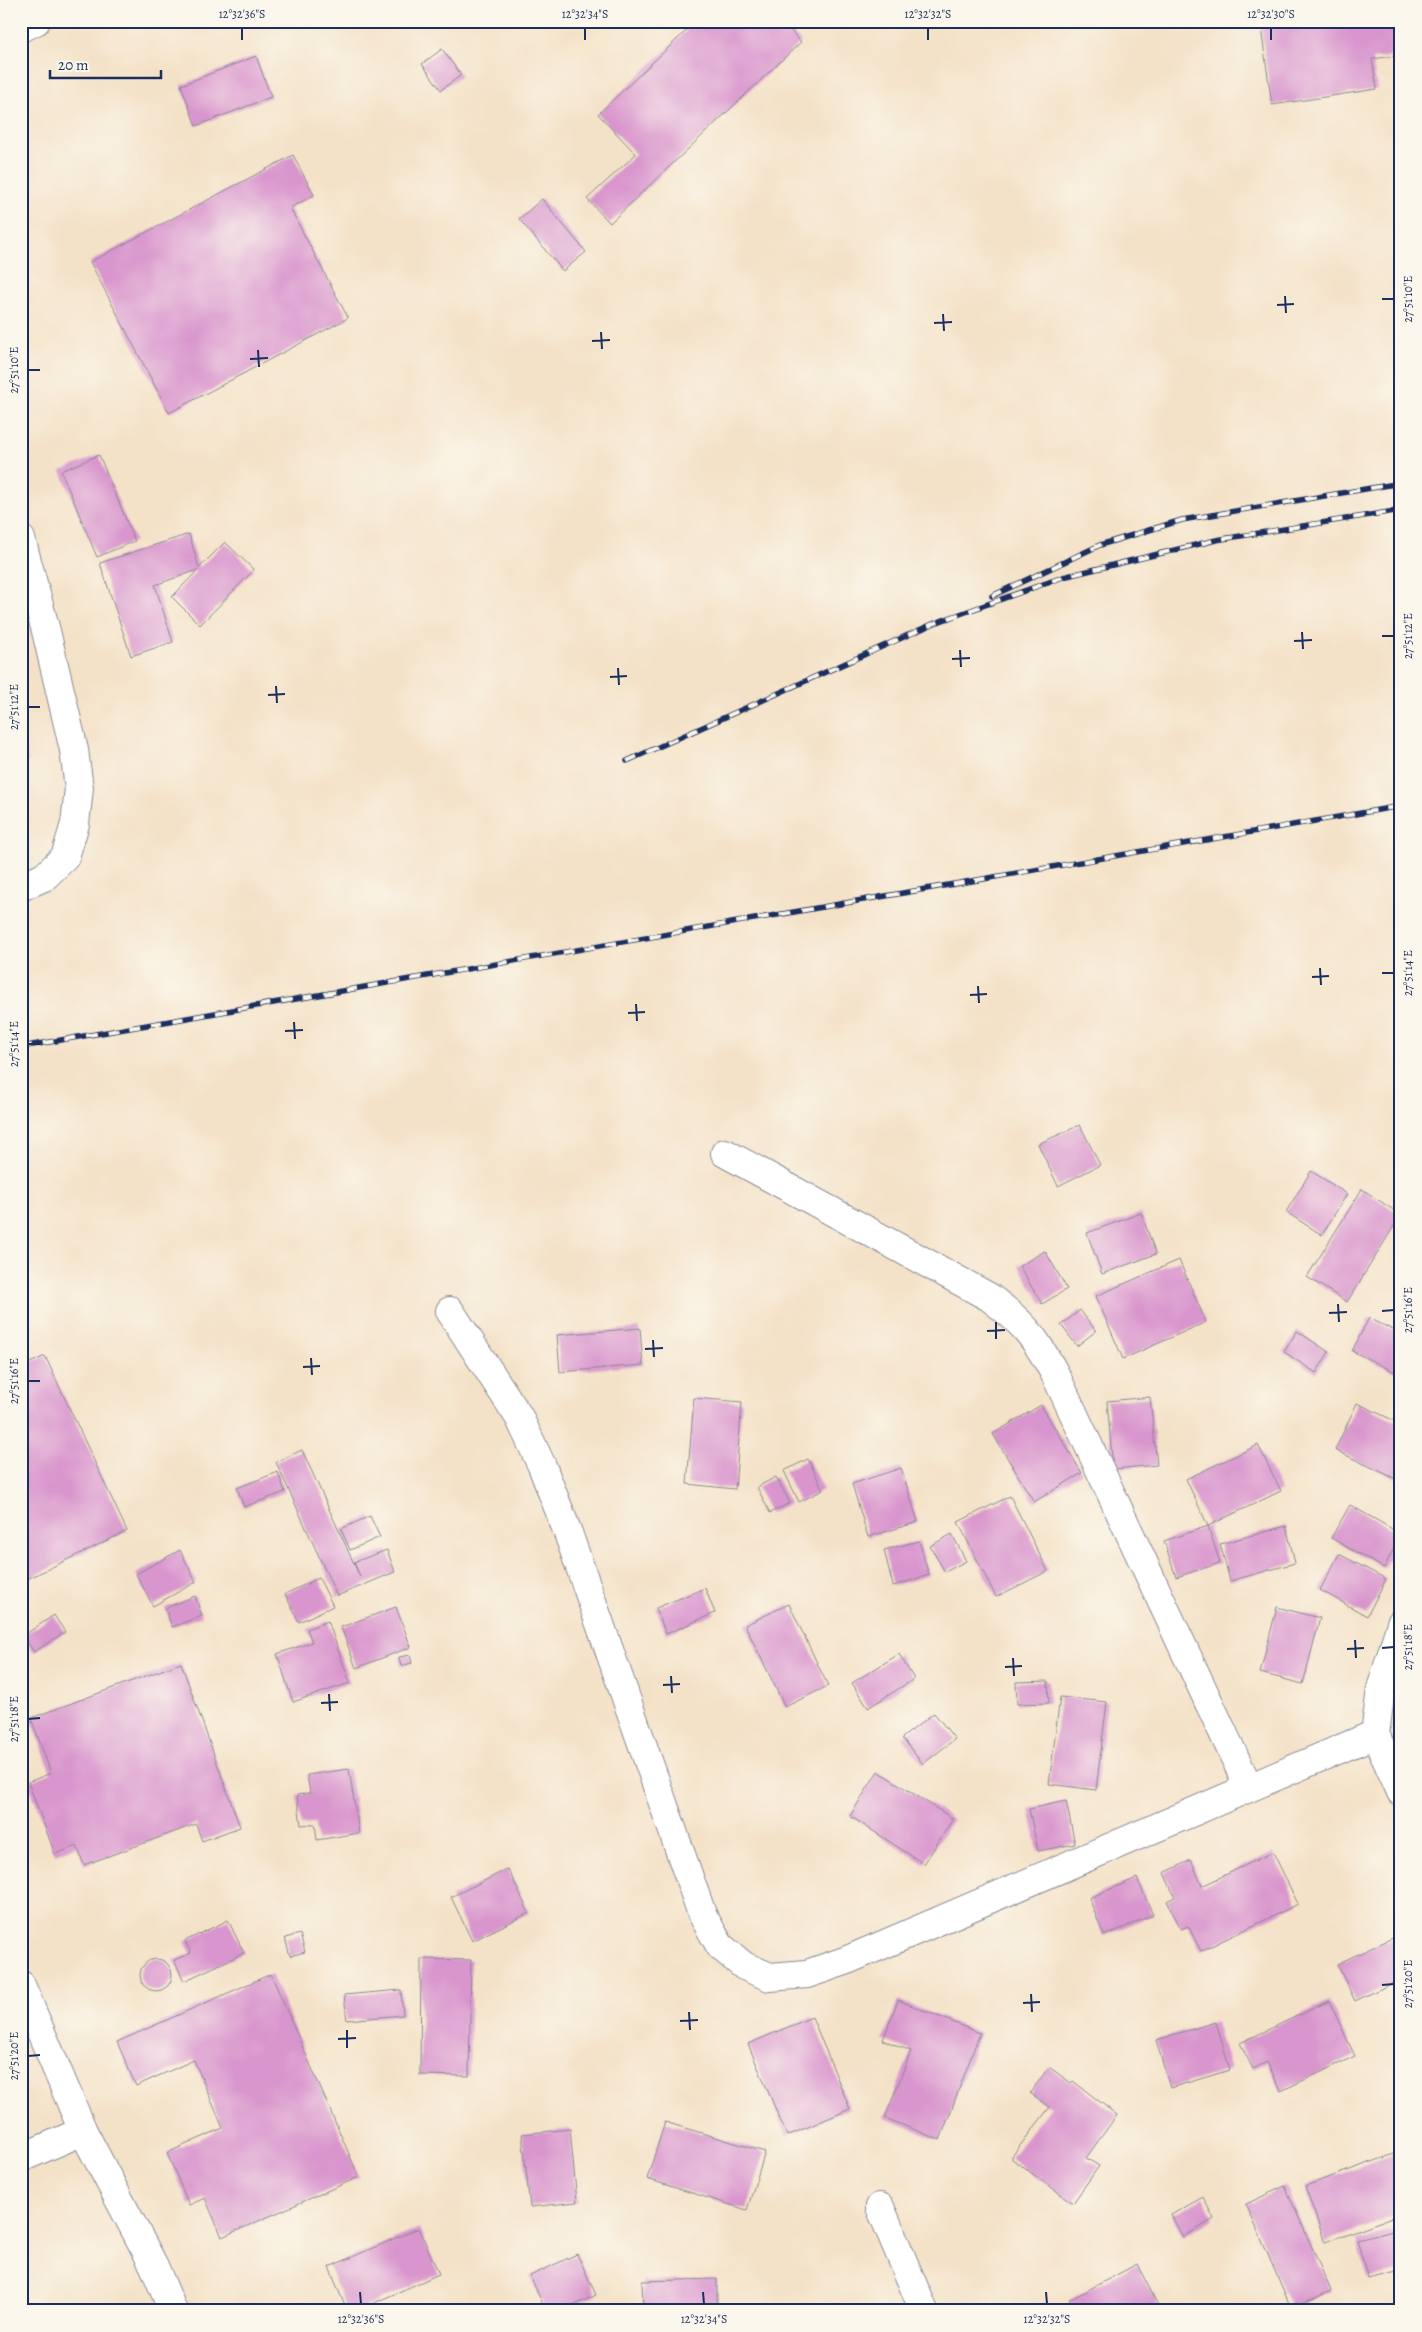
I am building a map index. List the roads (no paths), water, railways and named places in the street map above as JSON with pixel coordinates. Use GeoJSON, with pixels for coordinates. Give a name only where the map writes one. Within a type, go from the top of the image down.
{"type":"FeatureCollection","features":[{"type":"Feature","properties":{"kind":"street"},"geometry":{"type":"LineString","coordinates":[[21,28],[36,21]]}},
{"type":"Feature","properties":{"kind":"street"},"geometry":{"type":"LineString","coordinates":[[21,539],[46,631],[74,750],[79,788],[75,824],[65,857],[44,877],[21,887]]}},
{"type":"Feature","properties":{"kind":"street"},"geometry":{"type":"LineString","coordinates":[[725,1153],[989,1298],[1016,1317],[1038,1342],[1056,1376],[1249,1788]]}},
{"type":"Feature","properties":{"kind":"street"},"geometry":{"type":"LineString","coordinates":[[450,1311],[519,1417],[542,1466],[568,1533],[702,1914],[720,1946],[744,1966],[770,1977],[807,1974],[844,1961],[1375,1734]]}},
{"type":"Feature","properties":{"kind":"street"},"geometry":{"type":"LineString","coordinates":[[1401,1623],[1381,1689],[1375,1734],[1401,1792]]}},
{"type":"Feature","properties":{"kind":"street"},"geometry":{"type":"LineString","coordinates":[[21,1985],[83,2130],[154,2266],[173,2311]]}},
{"type":"Feature","properties":{"kind":"street"},"geometry":{"type":"LineString","coordinates":[[21,2158],[83,2130]]}},
{"type":"Feature","properties":{"kind":"street"},"geometry":{"type":"LineString","coordinates":[[880,2207],[924,2311]]}},
{"type":"Feature","properties":{"kind":"railway"},"geometry":{"type":"LineString","coordinates":[[992,596],[1100,545],[1182,520],[1401,483]]}},
{"type":"Feature","properties":{"kind":"railway"},"geometry":{"type":"LineString","coordinates":[[627,761],[935,623],[1063,577],[1216,540],[1401,510]]}},
{"type":"Feature","properties":{"kind":"railway"},"geometry":{"type":"LineString","coordinates":[[21,1047],[1401,806]]}}]}
